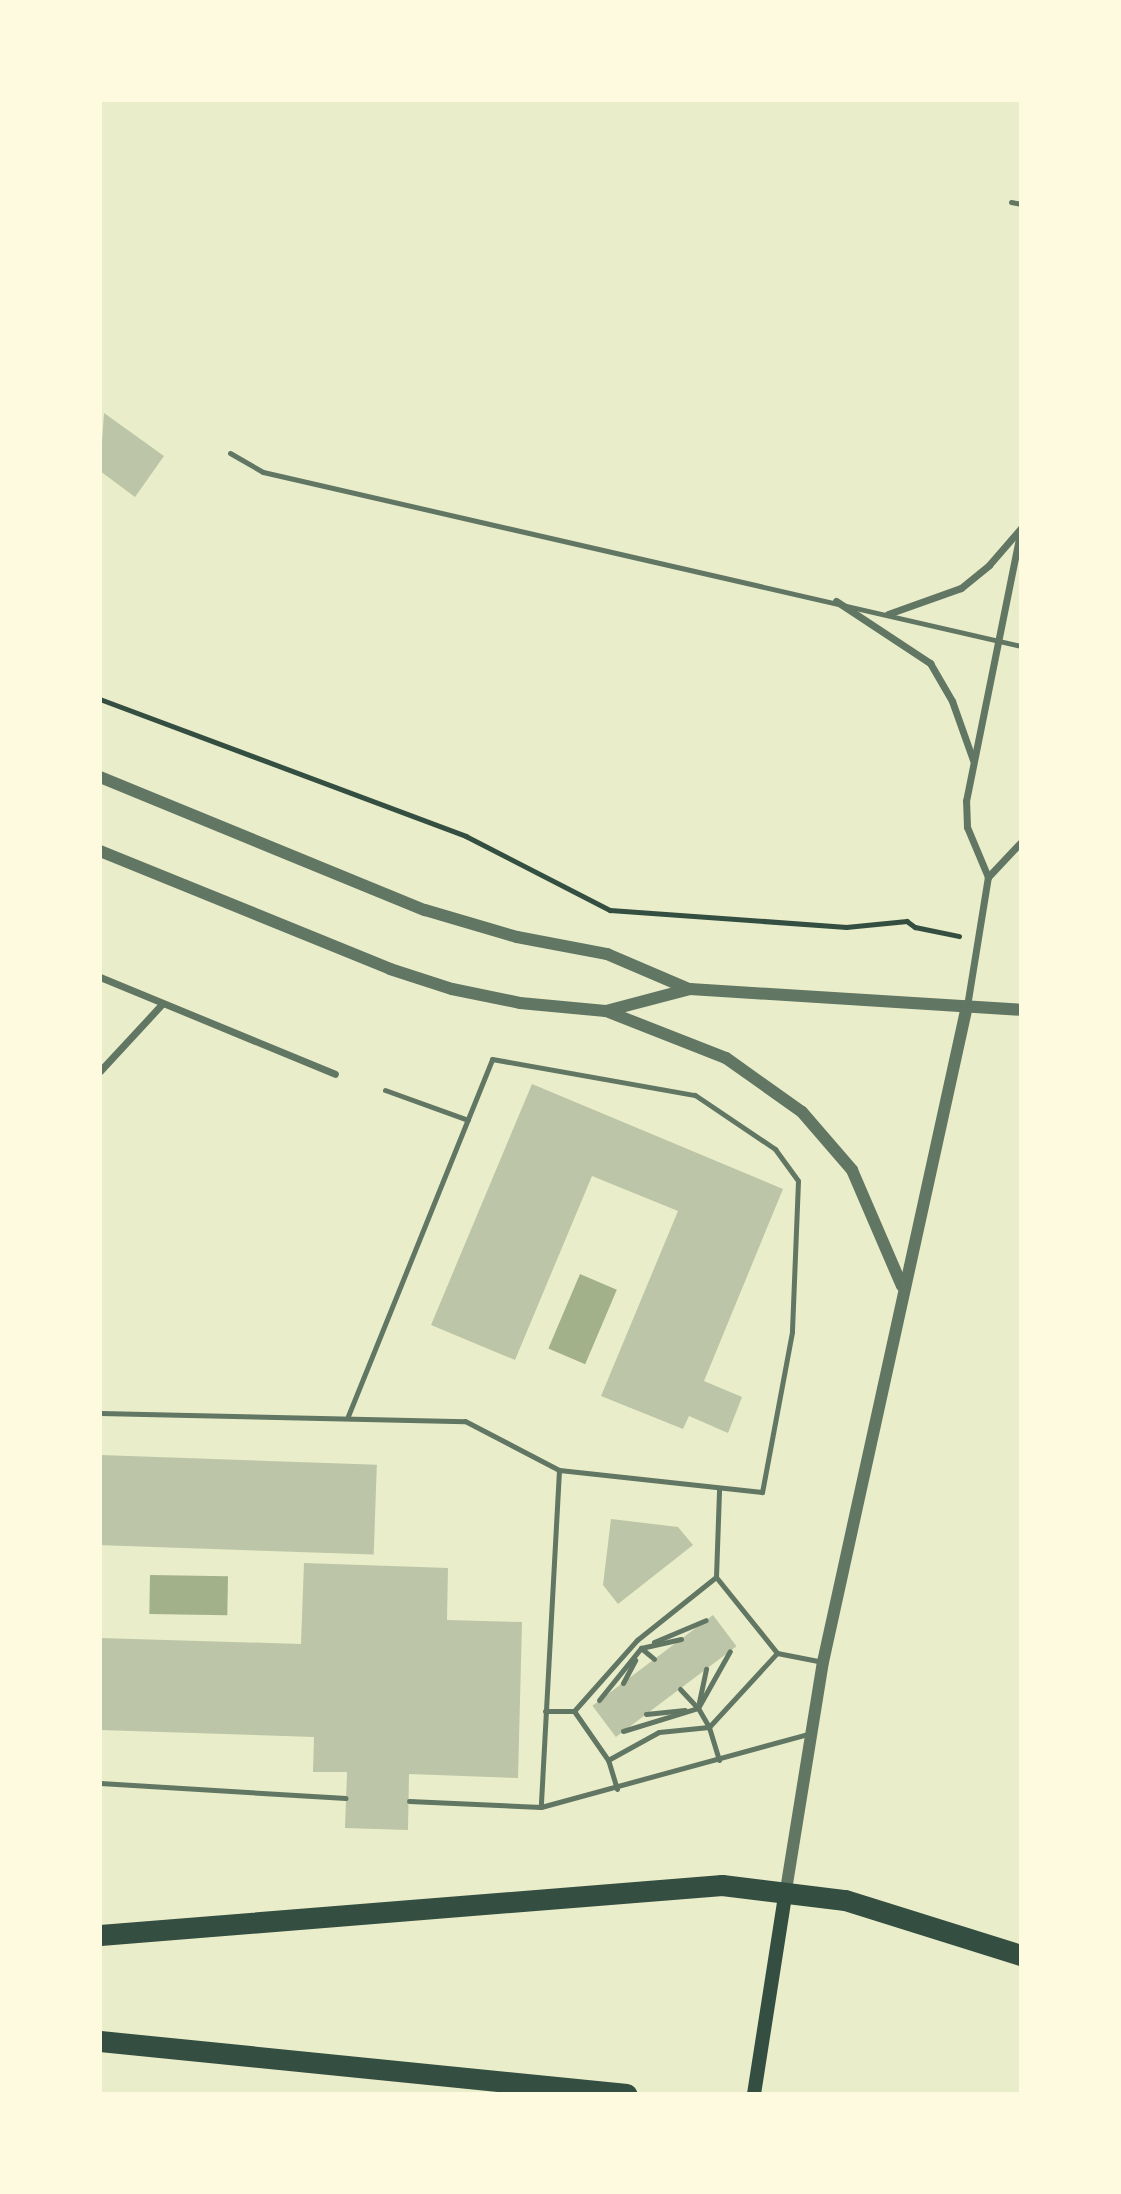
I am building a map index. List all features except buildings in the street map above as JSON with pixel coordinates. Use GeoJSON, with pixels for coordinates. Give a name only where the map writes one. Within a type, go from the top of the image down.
{"type":"FeatureCollection","features":[{"type":"Feature","properties":{"kind":"highway"},"geometry":{"type":"LineString","coordinates":[[100,1935],[722,1885],[786,1890],[845,1899],[1021,1955]]}},
{"type":"Feature","properties":{"kind":"highway"},"geometry":{"type":"LineString","coordinates":[[100,2041],[626,2094]]}},
{"type":"Feature","properties":{"kind":"main road"},"geometry":{"type":"LineString","coordinates":[[754,2094],[786,1890]]}},
{"type":"Feature","properties":{"kind":"street"},"geometry":{"type":"LineString","coordinates":[[888,614],[961,588],[981,572],[1021,528]]}},
{"type":"Feature","properties":{"kind":"street"},"geometry":{"type":"LineString","coordinates":[[786,1890],[823,1662],[967,1006],[988,877],[967,827],[974,761],[1021,528]]}},
{"type":"Feature","properties":{"kind":"street"},"geometry":{"type":"LineString","coordinates":[[836,601],[930,663],[952,701],[974,761]]}},
{"type":"Feature","properties":{"kind":"street"},"geometry":{"type":"LineString","coordinates":[[100,777],[425,910],[507,934],[607,954],[690,989]]}},
{"type":"Feature","properties":{"kind":"street"},"geometry":{"type":"LineString","coordinates":[[988,877],[1021,842]]}},
{"type":"Feature","properties":{"kind":"street"},"geometry":{"type":"LineString","coordinates":[[100,851],[423,981],[520,1003],[606,1011],[726,1058],[802,1112],[852,1170],[903,1288]]}},
{"type":"Feature","properties":{"kind":"street"},"geometry":{"type":"LineString","coordinates":[[100,977],[335,1074]]}},
{"type":"Feature","properties":{"kind":"street"},"geometry":{"type":"LineString","coordinates":[[606,1011],[690,989],[1021,1010]]}},
{"type":"Feature","properties":{"kind":"street"},"geometry":{"type":"LineString","coordinates":[[100,1071],[162,1004]]}},
{"type":"Feature","properties":{"kind":"lane"},"geometry":{"type":"LineString","coordinates":[[1011,202],[1021,204]]}},
{"type":"Feature","properties":{"kind":"lane"},"geometry":{"type":"LineString","coordinates":[[230,453],[263,472],[836,601],[1021,646]]}},
{"type":"Feature","properties":{"kind":"lane"},"geometry":{"type":"LineString","coordinates":[[100,1413],[348,1416],[465,1421],[559,1470],[762,1492],[792,1332],[798,1181],[775,1149],[695,1095],[492,1059],[348,1416]]}},
{"type":"Feature","properties":{"kind":"lane"},"geometry":{"type":"LineString","coordinates":[[385,1090],[468,1120]]}},
{"type":"Feature","properties":{"kind":"lane"},"geometry":{"type":"LineString","coordinates":[[541,1807],[559,1470]]}},
{"type":"Feature","properties":{"kind":"lane"},"geometry":{"type":"LineString","coordinates":[[719,1489],[716,1577],[777,1653],[823,1662]]}},
{"type":"Feature","properties":{"kind":"lane"},"geometry":{"type":"LineString","coordinates":[[545,1711],[574,1711],[637,1640],[716,1577]]}},
{"type":"Feature","properties":{"kind":"lane"},"geometry":{"type":"LineString","coordinates":[[599,1700],[640,1648],[706,1620]]}},
{"type":"Feature","properties":{"kind":"lane"},"geometry":{"type":"LineString","coordinates":[[640,1648],[681,1639]]}},
{"type":"Feature","properties":{"kind":"lane"},"geometry":{"type":"LineString","coordinates":[[637,1640],[640,1648],[654,1660]]}},
{"type":"Feature","properties":{"kind":"lane"},"geometry":{"type":"LineString","coordinates":[[623,1683],[640,1648]]}},
{"type":"Feature","properties":{"kind":"lane"},"geometry":{"type":"LineString","coordinates":[[623,1731],[698,1708],[730,1651]]}},
{"type":"Feature","properties":{"kind":"lane"},"geometry":{"type":"LineString","coordinates":[[608,1760],[659,1732],[709,1727],[777,1653]]}},
{"type":"Feature","properties":{"kind":"lane"},"geometry":{"type":"LineString","coordinates":[[698,1708],[706,1669]]}},
{"type":"Feature","properties":{"kind":"lane"},"geometry":{"type":"LineString","coordinates":[[680,1689],[698,1708],[709,1727],[719,1760]]}},
{"type":"Feature","properties":{"kind":"lane"},"geometry":{"type":"LineString","coordinates":[[646,1714],[698,1708]]}},
{"type":"Feature","properties":{"kind":"lane"},"geometry":{"type":"LineString","coordinates":[[574,1711],[608,1760],[617,1789]]}},
{"type":"Feature","properties":{"kind":"lane"},"geometry":{"type":"LineString","coordinates":[[409,1801],[541,1807],[617,1789],[811,1733]]}},
{"type":"Feature","properties":{"kind":"lane"},"geometry":{"type":"LineString","coordinates":[[100,1783],[346,1798]]}},
{"type":"Feature","properties":{"kind":"path"},"geometry":{"type":"LineString","coordinates":[[100,699],[466,836],[610,910],[846,927],[907,921],[915,927],[978,939]]}},
{"type":"Feature","properties":{"kind":"shaded area"},"geometry":{"type":"Polygon","coordinates":[[[580,1274],[617,1290],[585,1364],[548,1349],[580,1274]]]}},
{"type":"Feature","properties":{"kind":"shaded area"},"geometry":{"type":"Polygon","coordinates":[[[150,1575],[228,1576],[227,1615],[149,1614],[150,1575]]]}}]}
